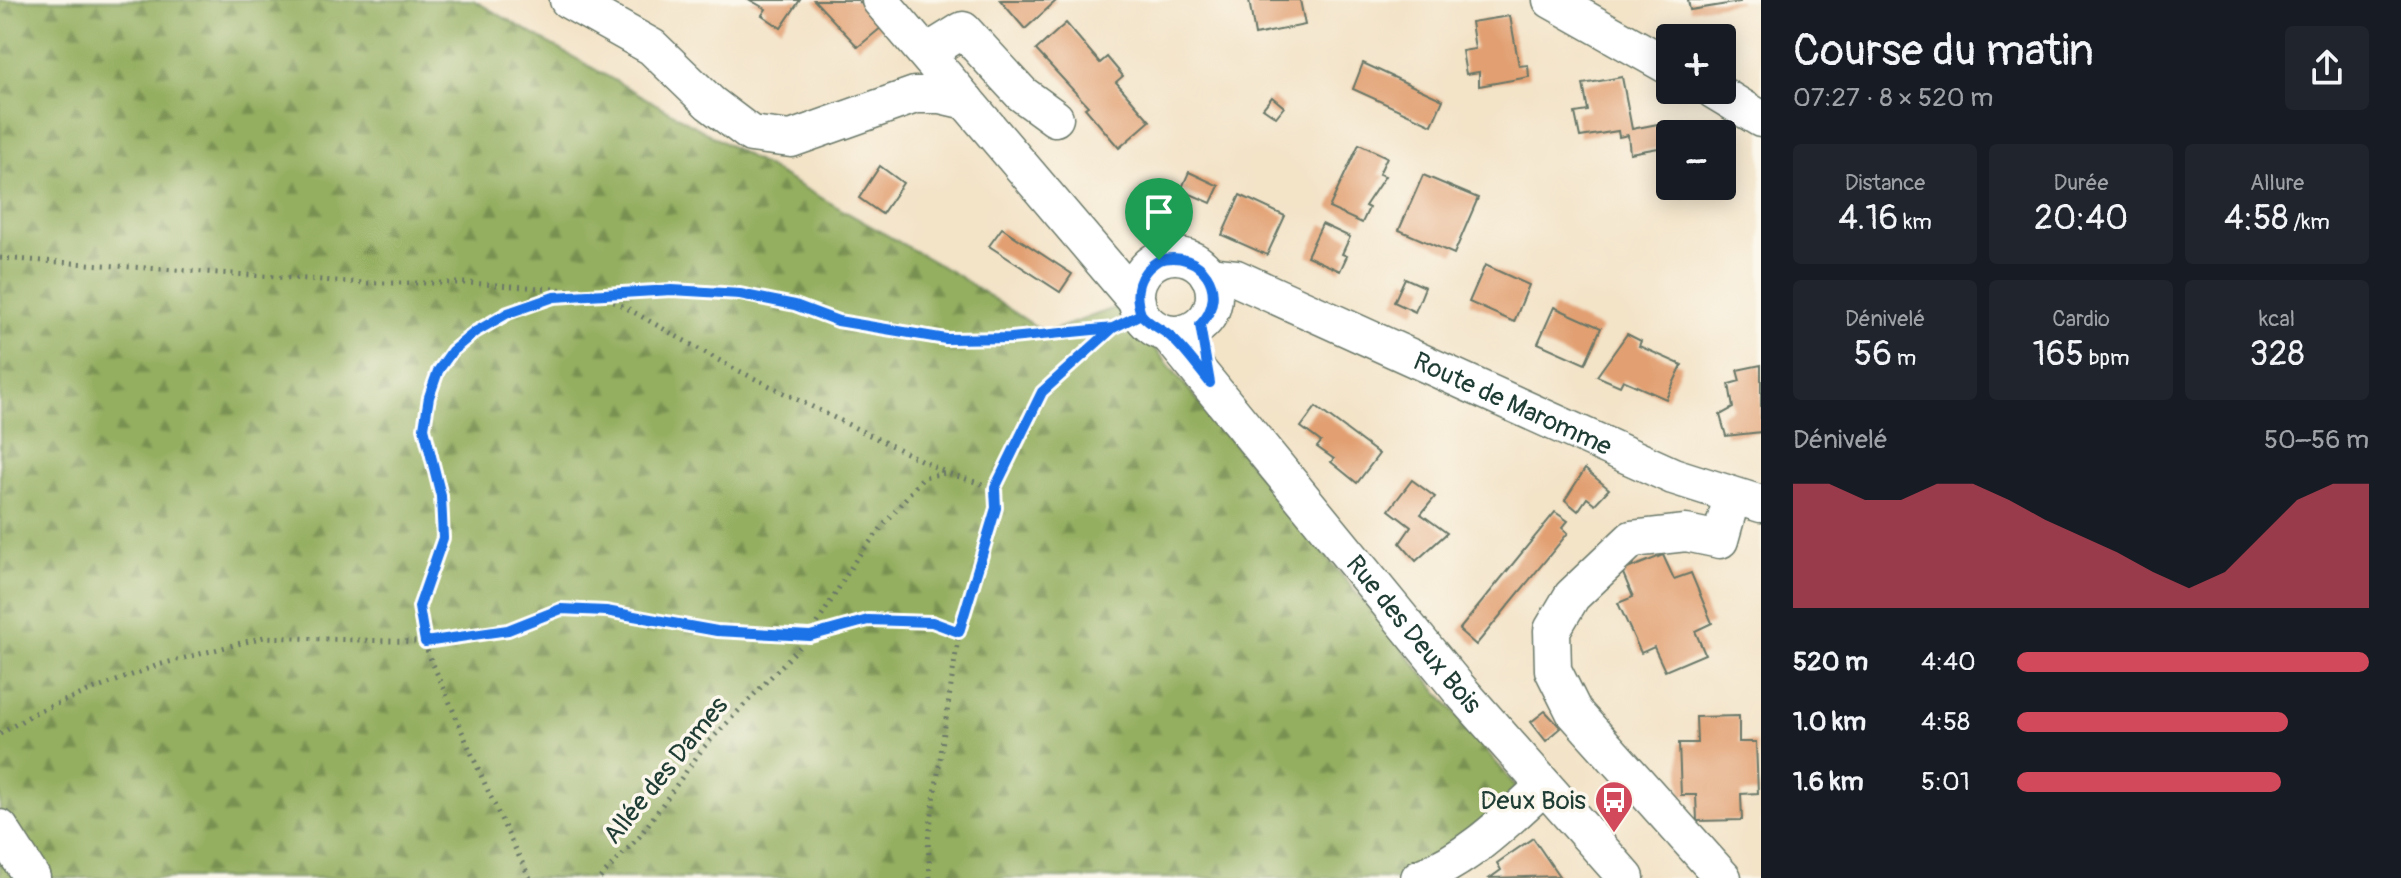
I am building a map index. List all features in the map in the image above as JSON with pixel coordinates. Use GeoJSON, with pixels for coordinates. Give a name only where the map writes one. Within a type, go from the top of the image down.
{"type":"FeatureCollection","features":[{"type":"Feature","properties":{"kind":"street"},"geometry":{"type":"LineString","coordinates":[[568,0],[652,47],[710,103],[751,134],[791,139],[915,95],[940,95],[966,101]]}},
{"type":"Feature","properties":{"kind":"street"},"geometry":{"type":"LineString","coordinates":[[880,0],[1048,196],[1168,312]]}},
{"type":"Feature","properties":{"kind":"street"},"geometry":{"type":"LineString","coordinates":[[1551,0],[1656,59]]}},
{"type":"Feature","properties":{"kind":"street"},"geometry":{"type":"LineString","coordinates":[[926,53],[963,30],[1022,94],[1055,118]]}},
{"type":"Feature","properties":{"kind":"street"},"geometry":{"type":"LineString","coordinates":[[1736,104],[1761,119]]}},
{"type":"Feature","properties":{"kind":"street"},"geometry":{"type":"LineString","coordinates":[[1048,196],[1128,250],[1159,260],[1186,259],[1168,312]]}},
{"type":"Feature","properties":{"kind":"street"},"geometry":{"type":"LineString","coordinates":[[1159,260],[1143,273],[1168,312]]}},
{"type":"Feature","properties":{"kind":"street","name":"Route de Maromme"},"geometry":{"type":"LineString","coordinates":[[1168,312],[1268,294],[1673,476],[1747,500]]}},
{"type":"Feature","properties":{"kind":"street","name":"Rue des Deux Bois"},"geometry":{"type":"LineString","coordinates":[[1168,312],[1210,383],[1458,688],[1626,878]]}},
{"type":"Feature","properties":{"kind":"street"},"geometry":{"type":"LineString","coordinates":[[1723,878],[1574,712],[1553,670],[1552,630],[1572,596],[1632,539],[1686,533],[1720,540],[1747,500]]}},
{"type":"Feature","properties":{"kind":"street"},"geometry":{"type":"LineString","coordinates":[[1419,878],[1439,870],[1497,830],[1544,786]]}},
{"type":"Feature","properties":{"kind":"street"},"geometry":{"type":"LineString","coordinates":[[0,828],[32,878]]}},
{"type":"Feature","properties":{"kind":"path"},"geometry":{"type":"LineString","coordinates":[[0,258],[365,283],[469,283],[598,292],[729,366],[947,473],[995,488]]}},
{"type":"Feature","properties":{"kind":"path"},"geometry":{"type":"LineString","coordinates":[[530,878],[491,802],[425,642],[419,607],[443,538],[441,496],[424,428],[438,371],[452,351],[475,332],[508,313],[554,297],[598,292],[672,290],[740,294],[795,305],[838,321],[946,339],[1011,338],[1168,312]]}},
{"type":"Feature","properties":{"kind":"path"},"geometry":{"type":"LineString","coordinates":[[930,878],[928,840],[959,632],[996,508],[995,488],[1042,392],[1168,312]]}},
{"type":"Feature","properties":{"kind":"path","name":"Allée des Dames"},"geometry":{"type":"LineString","coordinates":[[600,878],[639,837],[703,748],[810,636],[856,559],[923,477],[947,473]]}},
{"type":"Feature","properties":{"kind":"path"},"geometry":{"type":"LineString","coordinates":[[0,734],[38,711],[158,665],[264,637],[425,642],[508,630],[561,609],[606,611],[717,631],[810,636],[868,620],[932,622],[959,632]]}},
{"type":"Feature","properties":{"kind":"green space"},"geometry":{"type":"Polygon","coordinates":[[[0,0],[473,0],[957,275],[1046,333],[1120,306],[1518,789],[1418,878],[0,878],[0,0]]]}},
{"type":"Feature","properties":{"kind":"building"},"geometry":{"type":"Polygon","coordinates":[[[750,0],[800,0],[781,28],[762,15],[766,9],[750,0]]]}},
{"type":"Feature","properties":{"kind":"building"},"geometry":{"type":"Polygon","coordinates":[[[814,0],[858,0],[882,27],[858,47],[814,0]]]}},
{"type":"Feature","properties":{"kind":"building"},"geometry":{"type":"Polygon","coordinates":[[[1000,0],[1057,0],[1025,29],[1000,0]]]}},
{"type":"Feature","properties":{"kind":"building"},"geometry":{"type":"Polygon","coordinates":[[[1249,0],[1300,0],[1305,25],[1255,35],[1249,0]]]}},
{"type":"Feature","properties":{"kind":"building"},"geometry":{"type":"Polygon","coordinates":[[[1688,0],[1740,0],[1740,2],[1690,10],[1688,0]]]}},
{"type":"Feature","properties":{"kind":"building"},"geometry":{"type":"Polygon","coordinates":[[[1510,16],[1519,66],[1528,65],[1529,77],[1479,86],[1479,72],[1466,74],[1462,51],[1475,49],[1471,22],[1510,16]]]}},
{"type":"Feature","properties":{"kind":"building"},"geometry":{"type":"Polygon","coordinates":[[[1066,23],[1100,63],[1107,57],[1123,76],[1116,82],[1150,121],[1119,148],[1085,108],[1088,106],[1036,50],[1066,23]]]}},
{"type":"Feature","properties":{"kind":"building"},"geometry":{"type":"Polygon","coordinates":[[[1363,63],[1443,100],[1432,125],[1353,89],[1363,63]]]}},
{"type":"Feature","properties":{"kind":"building"},"geometry":{"type":"Polygon","coordinates":[[[1622,77],[1632,129],[1656,124],[1656,148],[1630,153],[1628,135],[1619,137],[1618,131],[1580,137],[1575,113],[1588,111],[1583,84],[1622,77]]]}},
{"type":"Feature","properties":{"kind":"building"},"geometry":{"type":"Polygon","coordinates":[[[1272,97],[1284,107],[1276,117],[1263,108],[1272,97]]]}},
{"type":"Feature","properties":{"kind":"building"},"geometry":{"type":"Polygon","coordinates":[[[1359,144],[1387,157],[1379,174],[1385,176],[1365,206],[1369,208],[1362,223],[1329,208],[1359,144]]]}},
{"type":"Feature","properties":{"kind":"building"},"geometry":{"type":"Polygon","coordinates":[[[880,166],[903,183],[882,214],[859,198],[880,166]]]}},
{"type":"Feature","properties":{"kind":"building"},"geometry":{"type":"Polygon","coordinates":[[[1189,172],[1219,186],[1211,203],[1181,190],[1189,172]]]}},
{"type":"Feature","properties":{"kind":"building"},"geometry":{"type":"Polygon","coordinates":[[[1423,175],[1478,198],[1454,254],[1399,230],[1423,175]]]}},
{"type":"Feature","properties":{"kind":"building"},"geometry":{"type":"Polygon","coordinates":[[[1240,195],[1285,216],[1267,255],[1222,235],[1240,195]]]}},
{"type":"Feature","properties":{"kind":"building"},"geometry":{"type":"Polygon","coordinates":[[[1322,224],[1350,237],[1342,254],[1347,256],[1340,271],[1307,256],[1322,224]]]}},
{"type":"Feature","properties":{"kind":"building"},"geometry":{"type":"Polygon","coordinates":[[[1002,228],[1072,274],[1060,292],[989,246],[1002,228]]]}},
{"type":"Feature","properties":{"kind":"building"},"geometry":{"type":"Polygon","coordinates":[[[1485,265],[1529,285],[1514,322],[1469,302],[1485,265]]]}},
{"type":"Feature","properties":{"kind":"building"},"geometry":{"type":"Polygon","coordinates":[[[1405,278],[1425,287],[1415,312],[1394,302],[1405,278]]]}},
{"type":"Feature","properties":{"kind":"building"},"geometry":{"type":"Polygon","coordinates":[[[1554,307],[1601,328],[1585,364],[1538,343],[1554,307]]]}},
{"type":"Feature","properties":{"kind":"building"},"geometry":{"type":"Polygon","coordinates":[[[1627,334],[1641,341],[1639,346],[1682,365],[1666,399],[1623,380],[1620,386],[1597,376],[1627,334]]]}},
{"type":"Feature","properties":{"kind":"building"},"geometry":{"type":"Polygon","coordinates":[[[1761,365],[1761,432],[1726,436],[1720,415],[1733,408],[1729,384],[1740,381],[1737,370],[1761,365]]]}},
{"type":"Feature","properties":{"kind":"building"},"geometry":{"type":"Polygon","coordinates":[[[1316,407],[1379,454],[1357,483],[1331,462],[1334,459],[1317,447],[1321,442],[1301,427],[1316,407]]]}},
{"type":"Feature","properties":{"kind":"building"},"geometry":{"type":"Polygon","coordinates":[[[1585,469],[1609,489],[1595,504],[1587,498],[1578,511],[1565,500],[1585,469]]]}},
{"type":"Feature","properties":{"kind":"building"},"geometry":{"type":"Polygon","coordinates":[[[1412,480],[1435,497],[1421,514],[1447,533],[1416,561],[1400,543],[1411,527],[1389,510],[1412,480]]]}},
{"type":"Feature","properties":{"kind":"building"},"geometry":{"type":"Polygon","coordinates":[[[1555,512],[1568,521],[1562,528],[1568,533],[1476,645],[1459,630],[1555,512]]]}},
{"type":"Feature","properties":{"kind":"building"},"geometry":{"type":"Polygon","coordinates":[[[1663,555],[1674,579],[1691,573],[1712,623],[1695,631],[1705,654],[1665,671],[1654,647],[1641,653],[1618,603],[1633,597],[1622,571],[1663,555]]]}},
{"type":"Feature","properties":{"kind":"building"},"geometry":{"type":"Polygon","coordinates":[[[1545,711],[1561,728],[1546,741],[1531,722],[1545,711]]]}},
{"type":"Feature","properties":{"kind":"building"},"geometry":{"type":"Polygon","coordinates":[[[1739,716],[1739,742],[1756,742],[1758,793],[1741,794],[1742,820],[1697,821],[1696,795],[1681,795],[1679,743],[1697,743],[1696,717],[1739,716]]]}},
{"type":"Feature","properties":{"kind":"building"},"geometry":{"type":"Polygon","coordinates":[[[1533,838],[1559,876],[1490,878],[1501,870],[1497,863],[1533,838]]]}},
{"type":"Feature","properties":{"kind":"place","name":"Deux Bois"},"geometry":{"type":"Point","coordinates":[1614,834]}},
{"type":"Feature","properties":{"kind":"route"},"geometry":{"type":"LineString","coordinates":[[1159,260],[1143,273],[1139,282],[1136,292],[1141,314],[1113,328],[1011,338],[946,339],[838,321],[795,305],[740,294],[672,290],[554,297],[508,313],[475,332],[452,351],[438,371],[429,397],[424,428],[441,496],[443,538],[419,607],[425,642],[508,630],[561,609],[606,611],[717,631],[810,636],[868,620],[932,622],[959,632],[996,508],[995,488],[1042,392],[1113,328],[1141,314],[1148,324],[1168,334],[1180,345],[1210,383],[1200,325],[1212,308],[1212,283],[1203,268],[1195,262],[1177,257],[1159,260]]}}]}
